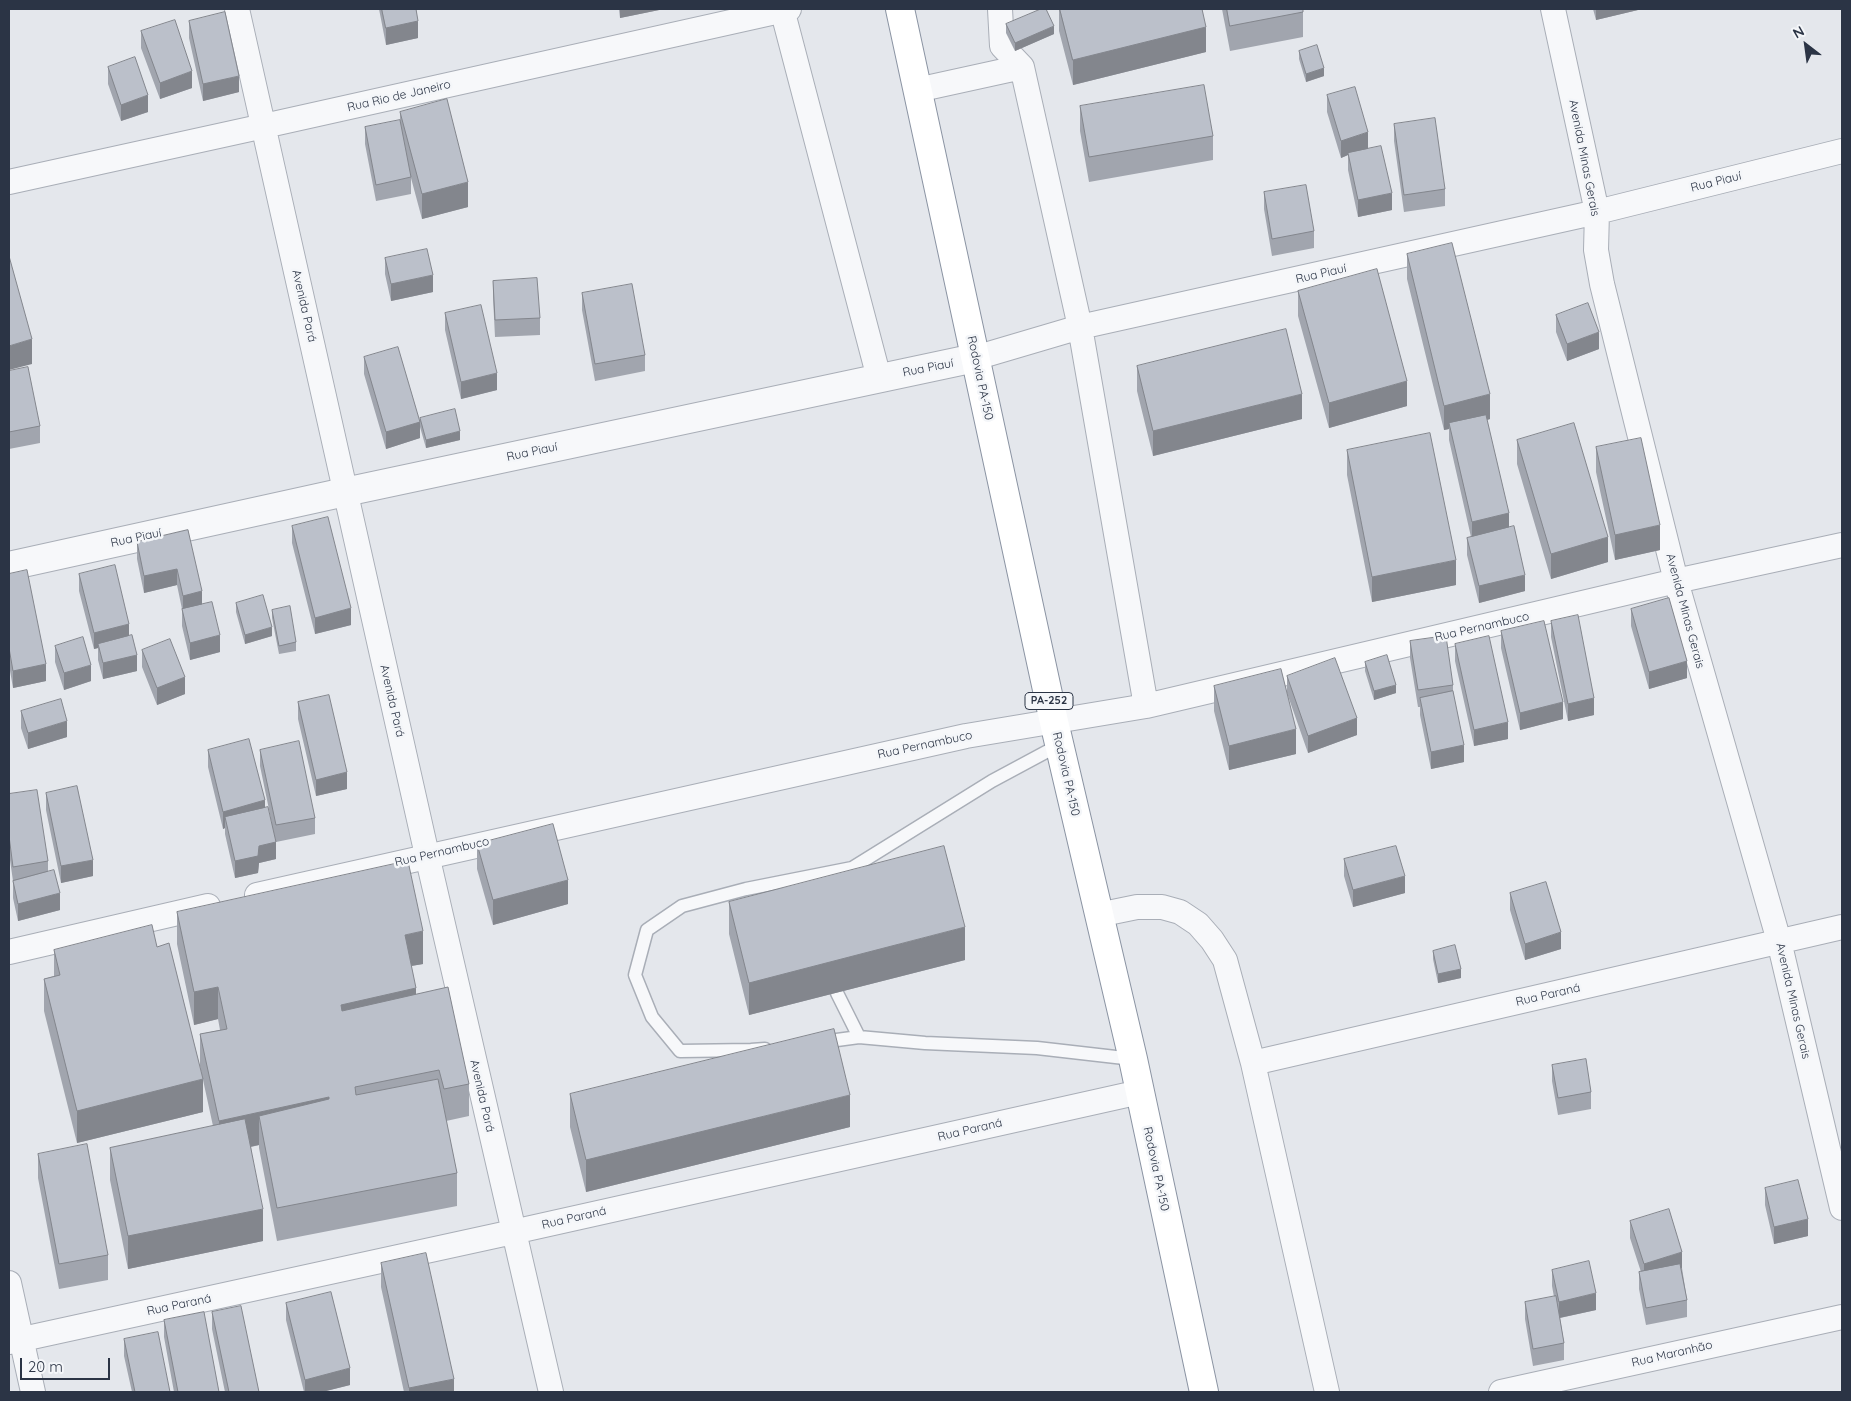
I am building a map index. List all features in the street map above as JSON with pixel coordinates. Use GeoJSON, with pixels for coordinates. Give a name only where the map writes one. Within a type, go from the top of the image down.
{"type":"FeatureCollection","features":[{"type":"Feature","properties":{"kind":"highway","name":"Rodovia PA-150"},"geometry":{"type":"LineString","coordinates":[[900,9],[1056,734],[1140,1092],[1204,1392]]}},
{"type":"Feature","properties":{"kind":"street","name":"Avenida Pará"},"geometry":{"type":"LineString","coordinates":[[237,9],[427,855],[551,1392]]}},
{"type":"Feature","properties":{"kind":"street","name":"Rua Rio de Janeiro"},"geometry":{"type":"LineString","coordinates":[[9,182],[785,9]]}},
{"type":"Feature","properties":{"kind":"street"},"geometry":{"type":"LineString","coordinates":[[785,9],[879,378]]}},
{"type":"Feature","properties":{"kind":"street"},"geometry":{"type":"LineString","coordinates":[[1000,9],[1002,46],[1022,67],[1080,327],[1146,706]]}},
{"type":"Feature","properties":{"kind":"street","name":"Avenida Minas Gerais"},"geometry":{"type":"LineString","coordinates":[[1553,9],[1598,212],[1596,250],[1602,284],[1676,581],[1779,941],[1842,1208]]}},
{"type":"Feature","properties":{"kind":"street"},"geometry":{"type":"LineString","coordinates":[[917,90],[1022,67]]}},
{"type":"Feature","properties":{"kind":"street","name":"Rua Piauí"},"geometry":{"type":"LineString","coordinates":[[9,566],[345,492],[975,358],[1080,327],[1598,212],[1842,151]]}},
{"type":"Feature","properties":{"kind":"street","name":"Rua Pernambuco"},"geometry":{"type":"LineString","coordinates":[[9,952],[427,855],[966,736],[1056,734],[1146,706],[1676,581],[1842,545]]}},
{"type":"Feature","properties":{"kind":"street"},"geometry":{"type":"LineString","coordinates":[[1098,915],[1137,907],[1162,907],[1180,912],[1198,924],[1212,940],[1225,960],[1253,1063],[1327,1392]]}},
{"type":"Feature","properties":{"kind":"street","name":"Rua Paraná"},"geometry":{"type":"LineString","coordinates":[[1253,1063],[1842,927]]}},
{"type":"Feature","properties":{"kind":"street","name":"Rua Paraná"},"geometry":{"type":"LineString","coordinates":[[15,1340],[513,1232],[1140,1092]]}},
{"type":"Feature","properties":{"kind":"street"},"geometry":{"type":"LineString","coordinates":[[9,1284],[15,1340],[33,1392]]}},
{"type":"Feature","properties":{"kind":"street","name":"Rua Maranhão"},"geometry":{"type":"LineString","coordinates":[[1501,1392],[1842,1316]]}},
{"type":"Feature","properties":{"kind":"lane"},"geometry":{"type":"LineString","coordinates":[[780,1047],[751,1050],[680,1050],[652,1017],[634,975],[647,930],[682,906],[746,890],[852,868],[992,781],[1056,734]]}},
{"type":"Feature","properties":{"kind":"lane"},"geometry":{"type":"LineString","coordinates":[[843,884],[852,868]]}},
{"type":"Feature","properties":{"kind":"lane"},"geometry":{"type":"LineString","coordinates":[[837,993],[859,1037]]}},
{"type":"Feature","properties":{"kind":"lane"},"geometry":{"type":"LineString","coordinates":[[810,1043],[859,1037],[925,1043],[1037,1048],[1132,1059]]}},
{"type":"Feature","properties":{"kind":"building"},"geometry":{"type":"Polygon","coordinates":[[[382,9],[416,9],[418,21],[386,28],[382,9]]]}},
{"type":"Feature","properties":{"kind":"building"},"geometry":{"type":"Polygon","coordinates":[[[1041,9],[1046,9],[1054,26],[1015,43],[1006,24],[1041,9]]]}},
{"type":"Feature","properties":{"kind":"building"},"geometry":{"type":"Polygon","coordinates":[[[1060,9],[1202,9],[1206,27],[1073,60],[1060,9]]]}},
{"type":"Feature","properties":{"kind":"building"},"geometry":{"type":"Polygon","coordinates":[[[1227,9],[1303,9],[1303,12],[1230,26],[1227,9]]]}},
{"type":"Feature","properties":{"kind":"building"},"geometry":{"type":"Polygon","coordinates":[[[225,12],[239,76],[203,84],[189,21],[225,12]]]}},
{"type":"Feature","properties":{"kind":"building"},"geometry":{"type":"Polygon","coordinates":[[[175,20],[192,71],[160,83],[141,31],[175,20]]]}},
{"type":"Feature","properties":{"kind":"building"},"geometry":{"type":"Polygon","coordinates":[[[1317,45],[1324,68],[1306,74],[1299,51],[1317,45]]]}},
{"type":"Feature","properties":{"kind":"building"},"geometry":{"type":"Polygon","coordinates":[[[135,57],[148,95],[121,105],[108,67],[135,57]]]}},
{"type":"Feature","properties":{"kind":"building"},"geometry":{"type":"Polygon","coordinates":[[[1204,85],[1213,136],[1089,157],[1080,106],[1204,85]]]}},
{"type":"Feature","properties":{"kind":"building"},"geometry":{"type":"Polygon","coordinates":[[[1355,87],[1368,132],[1341,141],[1327,95],[1355,87]]]}},
{"type":"Feature","properties":{"kind":"building"},"geometry":{"type":"Polygon","coordinates":[[[447,99],[468,182],[422,194],[400,112],[447,99]]]}},
{"type":"Feature","properties":{"kind":"building"},"geometry":{"type":"Polygon","coordinates":[[[1435,118],[1445,189],[1404,195],[1394,124],[1435,118]]]}},
{"type":"Feature","properties":{"kind":"building"},"geometry":{"type":"Polygon","coordinates":[[[400,120],[411,177],[376,185],[365,127],[400,120]]]}},
{"type":"Feature","properties":{"kind":"building"},"geometry":{"type":"Polygon","coordinates":[[[1381,146],[1392,193],[1358,200],[1348,153],[1381,146]]]}},
{"type":"Feature","properties":{"kind":"building"},"geometry":{"type":"Polygon","coordinates":[[[1306,185],[1314,231],[1272,239],[1264,192],[1306,185]]]}},
{"type":"Feature","properties":{"kind":"building"},"geometry":{"type":"Polygon","coordinates":[[[1452,243],[1490,394],[1444,406],[1407,254],[1452,243]]]}},
{"type":"Feature","properties":{"kind":"building"},"geometry":{"type":"Polygon","coordinates":[[[427,249],[433,275],[391,284],[385,258],[427,249]]]}},
{"type":"Feature","properties":{"kind":"building"},"geometry":{"type":"Polygon","coordinates":[[[9,256],[32,339],[9,346],[9,256]]]}},
{"type":"Feature","properties":{"kind":"building"},"geometry":{"type":"Polygon","coordinates":[[[1377,269],[1407,381],[1329,403],[1298,291],[1377,269]]]}},
{"type":"Feature","properties":{"kind":"building"},"geometry":{"type":"Polygon","coordinates":[[[537,278],[540,318],[495,320],[493,281],[537,278]]]}},
{"type":"Feature","properties":{"kind":"building"},"geometry":{"type":"Polygon","coordinates":[[[632,284],[645,355],[595,364],[582,293],[632,284]]]}},
{"type":"Feature","properties":{"kind":"building"},"geometry":{"type":"Polygon","coordinates":[[[1588,303],[1599,332],[1567,344],[1556,315],[1588,303]]]}},
{"type":"Feature","properties":{"kind":"building"},"geometry":{"type":"Polygon","coordinates":[[[481,305],[497,373],[461,382],[445,313],[481,305]]]}},
{"type":"Feature","properties":{"kind":"building"},"geometry":{"type":"Polygon","coordinates":[[[1286,329],[1302,394],[1153,431],[1137,366],[1286,329]]]}},
{"type":"Feature","properties":{"kind":"building"},"geometry":{"type":"Polygon","coordinates":[[[398,347],[420,422],[386,432],[364,357],[398,347]]]}},
{"type":"Feature","properties":{"kind":"building"},"geometry":{"type":"Polygon","coordinates":[[[28,367],[40,426],[9,432],[9,371],[28,367]]]}},
{"type":"Feature","properties":{"kind":"building"},"geometry":{"type":"Polygon","coordinates":[[[455,409],[460,431],[426,440],[420,418],[455,409]]]}},
{"type":"Feature","properties":{"kind":"building"},"geometry":{"type":"Polygon","coordinates":[[[1486,415],[1509,513],[1472,522],[1449,423],[1486,415]]]}},
{"type":"Feature","properties":{"kind":"building"},"geometry":{"type":"Polygon","coordinates":[[[1574,423],[1608,537],[1551,554],[1517,440],[1574,423]]]}},
{"type":"Feature","properties":{"kind":"building"},"geometry":{"type":"Polygon","coordinates":[[[1430,433],[1456,560],[1372,577],[1347,450],[1430,433]]]}},
{"type":"Feature","properties":{"kind":"building"},"geometry":{"type":"Polygon","coordinates":[[[1641,438],[1660,525],[1615,535],[1596,447],[1641,438]]]}},
{"type":"Feature","properties":{"kind":"building"},"geometry":{"type":"Polygon","coordinates":[[[328,517],[351,608],[315,618],[292,526],[328,517]]]}},
{"type":"Feature","properties":{"kind":"building"},"geometry":{"type":"Polygon","coordinates":[[[1514,526],[1525,575],[1479,586],[1467,538],[1514,526]]]}},
{"type":"Feature","properties":{"kind":"building"},"geometry":{"type":"Polygon","coordinates":[[[188,530],[202,591],[183,596],[177,569],[144,576],[137,542],[188,530]]]}},
{"type":"Feature","properties":{"kind":"building"},"geometry":{"type":"Polygon","coordinates":[[[115,565],[129,624],[94,633],[79,574],[115,565]]]}},
{"type":"Feature","properties":{"kind":"building"},"geometry":{"type":"Polygon","coordinates":[[[27,570],[46,664],[13,671],[9,648],[9,574],[27,570]]]}},
{"type":"Feature","properties":{"kind":"building"},"geometry":{"type":"Polygon","coordinates":[[[263,595],[272,627],[245,635],[236,603],[263,595]]]}},
{"type":"Feature","properties":{"kind":"building"},"geometry":{"type":"Polygon","coordinates":[[[1669,598],[1687,661],[1649,672],[1631,609],[1669,598]]]}},
{"type":"Feature","properties":{"kind":"building"},"geometry":{"type":"Polygon","coordinates":[[[212,602],[220,635],[190,643],[182,609],[212,602]]]}},
{"type":"Feature","properties":{"kind":"building"},"geometry":{"type":"Polygon","coordinates":[[[290,606],[296,642],[279,646],[272,610],[290,606]]]}},
{"type":"Feature","properties":{"kind":"building"},"geometry":{"type":"Polygon","coordinates":[[[1578,615],[1594,698],[1568,704],[1551,621],[1578,615]]]}},
{"type":"Feature","properties":{"kind":"building"},"geometry":{"type":"Polygon","coordinates":[[[1544,621],[1563,702],[1520,713],[1501,631],[1544,621]]]}},
{"type":"Feature","properties":{"kind":"building"},"geometry":{"type":"Polygon","coordinates":[[[132,635],[137,655],[103,663],[98,644],[132,635]]]}},
{"type":"Feature","properties":{"kind":"building"},"geometry":{"type":"Polygon","coordinates":[[[1446,636],[1453,685],[1418,690],[1410,641],[1446,636]]]}},
{"type":"Feature","properties":{"kind":"building"},"geometry":{"type":"Polygon","coordinates":[[[1489,636],[1508,722],[1474,730],[1455,644],[1489,636]]]}},
{"type":"Feature","properties":{"kind":"building"},"geometry":{"type":"Polygon","coordinates":[[[83,637],[91,665],[64,673],[55,646],[83,637]]]}},
{"type":"Feature","properties":{"kind":"building"},"geometry":{"type":"Polygon","coordinates":[[[170,639],[185,677],[157,688],[142,650],[170,639]]]}},
{"type":"Feature","properties":{"kind":"building"},"geometry":{"type":"Polygon","coordinates":[[[1387,655],[1396,685],[1374,691],[1365,662],[1387,655]]]}},
{"type":"Feature","properties":{"kind":"building"},"geometry":{"type":"Polygon","coordinates":[[[1335,658],[1357,718],[1308,736],[1287,676],[1335,658]]]}},
{"type":"Feature","properties":{"kind":"building"},"geometry":{"type":"Polygon","coordinates":[[[1281,669],[1296,729],[1229,746],[1214,686],[1281,669]]]}},
{"type":"Feature","properties":{"kind":"building"},"geometry":{"type":"Polygon","coordinates":[[[1453,691],[1464,745],[1431,752],[1420,698],[1453,691]]]}},
{"type":"Feature","properties":{"kind":"building"},"geometry":{"type":"Polygon","coordinates":[[[329,695],[347,772],[316,780],[298,702],[329,695]]]}},
{"type":"Feature","properties":{"kind":"building"},"geometry":{"type":"Polygon","coordinates":[[[61,699],[67,721],[28,733],[21,711],[61,699]]]}},
{"type":"Feature","properties":{"kind":"building"},"geometry":{"type":"Polygon","coordinates":[[[249,739],[265,800],[223,812],[208,750],[249,739]]]}},
{"type":"Feature","properties":{"kind":"building"},"geometry":{"type":"Polygon","coordinates":[[[299,741],[315,818],[276,825],[260,750],[299,741]]]}},
{"type":"Feature","properties":{"kind":"building"},"geometry":{"type":"Polygon","coordinates":[[[77,786],[93,860],[61,866],[46,793],[77,786]]]}},
{"type":"Feature","properties":{"kind":"building"},"geometry":{"type":"Polygon","coordinates":[[[37,790],[48,861],[13,867],[9,836],[9,794],[37,790]]]}},
{"type":"Feature","properties":{"kind":"building"},"geometry":{"type":"Polygon","coordinates":[[[268,807],[276,842],[259,846],[258,856],[235,861],[225,817],[268,807]]]}},
{"type":"Feature","properties":{"kind":"building"},"geometry":{"type":"Polygon","coordinates":[[[553,824],[568,880],[493,900],[477,844],[553,824]]]}},
{"type":"Feature","properties":{"kind":"building"},"geometry":{"type":"Polygon","coordinates":[[[944,846],[965,927],[749,983],[729,902],[944,846]]]}},
{"type":"Feature","properties":{"kind":"building"},"geometry":{"type":"Polygon","coordinates":[[[1396,846],[1405,876],[1353,890],[1344,859],[1396,846]]]}},
{"type":"Feature","properties":{"kind":"building"},"geometry":{"type":"Polygon","coordinates":[[[408,861],[423,931],[405,935],[416,988],[341,1005],[342,1011],[448,987],[469,1084],[444,1089],[439,1070],[355,1087],[356,1095],[438,1079],[457,1173],[277,1208],[259,1116],[329,1099],[329,1097],[219,1121],[200,1034],[227,1029],[218,987],[194,992],[177,912],[408,861]]]}},
{"type":"Feature","properties":{"kind":"building"},"geometry":{"type":"Polygon","coordinates":[[[54,870],[60,893],[18,904],[13,881],[54,870]]]}},
{"type":"Feature","properties":{"kind":"building"},"geometry":{"type":"Polygon","coordinates":[[[1546,882],[1561,932],[1525,944],[1510,893],[1546,882]]]}},
{"type":"Feature","properties":{"kind":"building"},"geometry":{"type":"Polygon","coordinates":[[[152,925],[157,947],[169,943],[203,1079],[77,1111],[44,979],[60,975],[54,950],[152,925]]]}},
{"type":"Feature","properties":{"kind":"building"},"geometry":{"type":"Polygon","coordinates":[[[1455,945],[1461,969],[1438,974],[1433,951],[1455,945]]]}},
{"type":"Feature","properties":{"kind":"building"},"geometry":{"type":"Polygon","coordinates":[[[834,1029],[850,1095],[586,1160],[570,1094],[834,1029]]]}},
{"type":"Feature","properties":{"kind":"building"},"geometry":{"type":"Polygon","coordinates":[[[1586,1059],[1591,1092],[1558,1098],[1552,1065],[1586,1059]]]}},
{"type":"Feature","properties":{"kind":"building"},"geometry":{"type":"Polygon","coordinates":[[[245,1119],[263,1209],[128,1236],[110,1148],[245,1119]]]}},
{"type":"Feature","properties":{"kind":"building"},"geometry":{"type":"Polygon","coordinates":[[[87,1144],[108,1255],[59,1264],[38,1154],[87,1144]]]}},
{"type":"Feature","properties":{"kind":"building"},"geometry":{"type":"Polygon","coordinates":[[[1798,1180],[1808,1219],[1774,1227],[1765,1188],[1798,1180]]]}},
{"type":"Feature","properties":{"kind":"building"},"geometry":{"type":"Polygon","coordinates":[[[1669,1209],[1682,1252],[1644,1264],[1630,1221],[1669,1209]]]}},
{"type":"Feature","properties":{"kind":"building"},"geometry":{"type":"Polygon","coordinates":[[[426,1253],[454,1379],[409,1388],[381,1263],[426,1253]]]}},
{"type":"Feature","properties":{"kind":"building"},"geometry":{"type":"Polygon","coordinates":[[[1589,1261],[1596,1293],[1559,1302],[1552,1270],[1589,1261]]]}},
{"type":"Feature","properties":{"kind":"building"},"geometry":{"type":"Polygon","coordinates":[[[1680,1264],[1687,1300],[1646,1308],[1639,1272],[1680,1264]]]}},
{"type":"Feature","properties":{"kind":"building"},"geometry":{"type":"Polygon","coordinates":[[[331,1292],[350,1368],[305,1380],[286,1303],[331,1292]]]}},
{"type":"Feature","properties":{"kind":"building"},"geometry":{"type":"Polygon","coordinates":[[[1556,1296],[1564,1343],[1533,1349],[1525,1302],[1556,1296]]]}},
{"type":"Feature","properties":{"kind":"building"},"geometry":{"type":"Polygon","coordinates":[[[241,1306],[259,1392],[229,1392],[212,1312],[241,1306]]]}},
{"type":"Feature","properties":{"kind":"building"},"geometry":{"type":"Polygon","coordinates":[[[204,1312],[219,1392],[178,1392],[164,1320],[204,1312]]]}},
{"type":"Feature","properties":{"kind":"building"},"geometry":{"type":"Polygon","coordinates":[[[158,1332],[170,1392],[135,1392],[124,1339],[158,1332]]]}}]}
